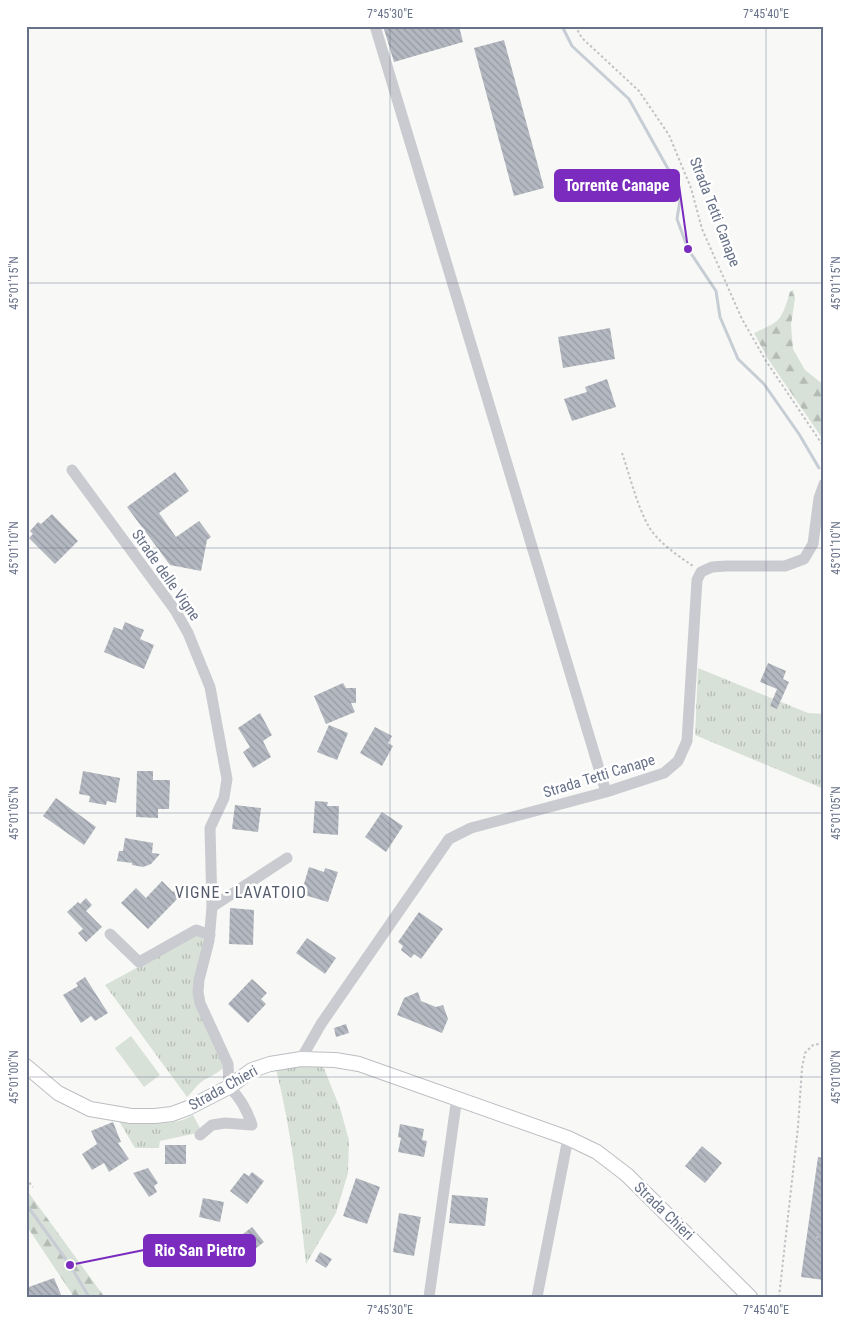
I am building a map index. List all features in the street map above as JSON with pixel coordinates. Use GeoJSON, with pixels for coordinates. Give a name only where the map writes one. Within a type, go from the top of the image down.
{"type":"FeatureCollection","features":[{"type":"Feature","properties":{"kind":"main road","name":"Strada Chieri"},"geometry":{"type":"LineString","coordinates":[[26,1066],[58,1094],[72,1101],[90,1109],[132,1116],[172,1114],[229,1087],[252,1070],[279,1062],[301,1059],[335,1060],[359,1064],[568,1138],[597,1152],[627,1175],[750,1297]]}},
{"type":"Feature","properties":{"kind":"street"},"geometry":{"type":"LineString","coordinates":[[375,26],[606,792]]}},
{"type":"Feature","properties":{"kind":"street","name":"Strade delle Vigne"},"geometry":{"type":"LineString","coordinates":[[72,470],[175,610],[188,633],[210,687],[227,779],[224,798],[210,828],[212,907],[210,935],[199,980],[200,1004],[228,1064],[229,1087]]}},
{"type":"Feature","properties":{"kind":"street"},"geometry":{"type":"LineString","coordinates":[[701,572],[712,567],[726,566],[785,566],[804,559],[813,544],[824,484]]}},
{"type":"Feature","properties":{"kind":"street","name":"Strada Tetti Canape"},"geometry":{"type":"LineString","coordinates":[[301,1059],[321,1024],[449,839],[471,828],[606,792],[664,773],[678,761],[687,741],[697,580],[701,572]]}},
{"type":"Feature","properties":{"kind":"street"},"geometry":{"type":"LineString","coordinates":[[212,907],[287,858]]}},
{"type":"Feature","properties":{"kind":"street"},"geometry":{"type":"LineString","coordinates":[[110,934],[139,962],[196,930],[210,935]]}},
{"type":"Feature","properties":{"kind":"street"},"geometry":{"type":"LineString","coordinates":[[200,1135],[212,1125],[225,1123],[252,1125],[246,1106],[238,1094],[229,1087]]}},
{"type":"Feature","properties":{"kind":"street"},"geometry":{"type":"LineString","coordinates":[[429,1297],[457,1098]]}},
{"type":"Feature","properties":{"kind":"street"},"geometry":{"type":"LineString","coordinates":[[537,1297],[568,1138]]}},
{"type":"Feature","properties":{"kind":"path","name":"Strada Tetti Canape"},"geometry":{"type":"LineString","coordinates":[[575,26],[582,38],[639,91],[669,135],[691,188],[702,230],[742,319],[766,361],[824,447]]}},
{"type":"Feature","properties":{"kind":"path"},"geometry":{"type":"LineString","coordinates":[[622,453],[642,512],[650,528],[670,550],[701,572]]}},
{"type":"Feature","properties":{"kind":"path"},"geometry":{"type":"LineString","coordinates":[[779,1297],[798,1127],[802,1068],[805,1053],[813,1045],[824,1042]]}},
{"type":"Feature","properties":{"kind":"path"},"geometry":{"type":"LineString","coordinates":[[26,1179],[33,1187]]}},
{"type":"Feature","properties":{"kind":"path"},"geometry":{"type":"LineString","coordinates":[[816,1237],[824,1239]]}},
{"type":"Feature","properties":{"kind":"green space"},"geometry":{"type":"Polygon","coordinates":[[[793,290],[795,298],[791,325],[793,349],[805,370],[824,385],[824,441],[768,359],[754,333],[770,326],[779,319],[790,292],[793,290]]]}},
{"type":"Feature","properties":{"kind":"green space"},"geometry":{"type":"Polygon","coordinates":[[[698,668],[808,713],[824,714],[824,789],[695,735],[698,668]]]}},
{"type":"Feature","properties":{"kind":"green space"},"geometry":{"type":"Polygon","coordinates":[[[197,935],[204,939],[195,983],[224,1067],[197,1086],[187,1097],[105,985],[197,935]]]}},
{"type":"Feature","properties":{"kind":"green space"},"geometry":{"type":"Polygon","coordinates":[[[131,1036],[160,1075],[144,1087],[115,1048],[131,1036]]]}},
{"type":"Feature","properties":{"kind":"green space"},"geometry":{"type":"Polygon","coordinates":[[[298,1065],[323,1066],[340,1108],[349,1140],[348,1173],[336,1213],[306,1264],[291,1141],[276,1069],[298,1065]]]}},
{"type":"Feature","properties":{"kind":"green space"},"geometry":{"type":"Polygon","coordinates":[[[193,1115],[202,1132],[160,1141],[159,1148],[135,1148],[119,1121],[167,1123],[176,1122],[193,1115]]]}},
{"type":"Feature","properties":{"kind":"green space"},"geometry":{"type":"Polygon","coordinates":[[[26,1189],[104,1297],[74,1297],[26,1225],[26,1189]]]}},
{"type":"Feature","properties":{"kind":"building"},"geometry":{"type":"Polygon","coordinates":[[[383,26],[459,26],[463,42],[394,62],[383,26]]]}},
{"type":"Feature","properties":{"kind":"building"},"geometry":{"type":"Polygon","coordinates":[[[504,40],[544,188],[514,196],[474,48],[504,40]]]}},
{"type":"Feature","properties":{"kind":"building"},"geometry":{"type":"Polygon","coordinates":[[[610,328],[615,359],[563,368],[558,337],[610,328]]]}},
{"type":"Feature","properties":{"kind":"building"},"geometry":{"type":"Polygon","coordinates":[[[607,379],[616,407],[572,421],[564,399],[587,392],[585,387],[607,379]]]}},
{"type":"Feature","properties":{"kind":"building"},"geometry":{"type":"Polygon","coordinates":[[[175,472],[189,491],[159,513],[176,537],[199,521],[211,537],[207,540],[201,571],[170,565],[127,507],[175,472]]]}},
{"type":"Feature","properties":{"kind":"building"},"geometry":{"type":"Polygon","coordinates":[[[52,514],[78,541],[55,564],[29,538],[33,534],[30,531],[38,522],[41,524],[52,514]]]}},
{"type":"Feature","properties":{"kind":"building"},"geometry":{"type":"Polygon","coordinates":[[[125,622],[144,630],[140,639],[154,645],[144,669],[104,652],[114,627],[122,630],[125,622]]]}},
{"type":"Feature","properties":{"kind":"building"},"geometry":{"type":"Polygon","coordinates":[[[768,663],[786,671],[783,679],[789,682],[777,709],[770,706],[777,689],[760,682],[768,663]]]}},
{"type":"Feature","properties":{"kind":"building"},"geometry":{"type":"Polygon","coordinates":[[[343,683],[346,688],[356,688],[356,703],[351,703],[355,712],[326,724],[314,696],[343,683]]]}},
{"type":"Feature","properties":{"kind":"building"},"geometry":{"type":"Polygon","coordinates":[[[260,713],[272,735],[263,741],[271,757],[253,768],[243,752],[250,747],[238,728],[260,713]]]}},
{"type":"Feature","properties":{"kind":"building"},"geometry":{"type":"Polygon","coordinates":[[[329,725],[348,733],[337,760],[317,752],[329,725]]]}},
{"type":"Feature","properties":{"kind":"building"},"geometry":{"type":"Polygon","coordinates":[[[375,727],[392,736],[388,743],[393,746],[382,766],[360,753],[375,727]]]}},
{"type":"Feature","properties":{"kind":"building"},"geometry":{"type":"Polygon","coordinates":[[[83,771],[120,778],[116,803],[107,801],[106,805],[89,802],[90,796],[79,794],[83,771]]]}},
{"type":"Feature","properties":{"kind":"building"},"geometry":{"type":"Polygon","coordinates":[[[137,771],[153,771],[153,780],[170,780],[169,809],[158,809],[158,818],[136,817],[137,771]]]}},
{"type":"Feature","properties":{"kind":"building"},"geometry":{"type":"Polygon","coordinates":[[[56,798],[96,827],[84,845],[43,816],[56,798]]]}},
{"type":"Feature","properties":{"kind":"building"},"geometry":{"type":"Polygon","coordinates":[[[315,801],[328,802],[327,806],[339,806],[338,835],[313,833],[315,801]]]}},
{"type":"Feature","properties":{"kind":"building"},"geometry":{"type":"Polygon","coordinates":[[[235,805],[261,808],[258,832],[232,829],[235,805]]]}},
{"type":"Feature","properties":{"kind":"building"},"geometry":{"type":"Polygon","coordinates":[[[382,812],[403,826],[386,852],[365,837],[382,812]]]}},
{"type":"Feature","properties":{"kind":"building"},"geometry":{"type":"Polygon","coordinates":[[[125,838],[153,843],[152,853],[160,854],[151,864],[143,867],[117,861],[119,851],[123,851],[125,838]]]}},
{"type":"Feature","properties":{"kind":"building"},"geometry":{"type":"Polygon","coordinates":[[[309,867],[324,872],[325,868],[338,872],[328,902],[301,894],[309,867]]]}},
{"type":"Feature","properties":{"kind":"building"},"geometry":{"type":"Polygon","coordinates":[[[162,881],[173,892],[176,888],[182,894],[148,929],[121,903],[136,888],[146,898],[162,881]]]}},
{"type":"Feature","properties":{"kind":"building"},"geometry":{"type":"Polygon","coordinates":[[[86,898],[92,905],[86,911],[102,927],[86,942],[78,933],[83,929],[67,912],[78,902],[80,904],[86,898]]]}},
{"type":"Feature","properties":{"kind":"building"},"geometry":{"type":"Polygon","coordinates":[[[230,908],[254,910],[253,945],[229,944],[230,908]]]}},
{"type":"Feature","properties":{"kind":"building"},"geometry":{"type":"Polygon","coordinates":[[[419,912],[443,929],[421,959],[414,954],[411,958],[401,950],[403,946],[398,942],[419,912]]]}},
{"type":"Feature","properties":{"kind":"building"},"geometry":{"type":"Polygon","coordinates":[[[307,938],[336,958],[325,974],[296,953],[307,938]]]}},
{"type":"Feature","properties":{"kind":"building"},"geometry":{"type":"Polygon","coordinates":[[[85,977],[108,1013],[95,1021],[91,1016],[81,1023],[63,995],[78,986],[76,983],[85,977]]]}},
{"type":"Feature","properties":{"kind":"building"},"geometry":{"type":"Polygon","coordinates":[[[252,979],[267,993],[261,999],[266,1004],[248,1023],[228,1004],[252,979]]]}},
{"type":"Feature","properties":{"kind":"building"},"geometry":{"type":"Polygon","coordinates":[[[418,992],[421,1001],[436,1007],[443,1005],[448,1019],[442,1033],[397,1015],[404,998],[418,992]]]}},
{"type":"Feature","properties":{"kind":"building"},"geometry":{"type":"Polygon","coordinates":[[[346,1024],[349,1033],[336,1037],[334,1028],[346,1024]]]}},
{"type":"Feature","properties":{"kind":"building"},"geometry":{"type":"Polygon","coordinates":[[[113,1122],[121,1142],[118,1143],[129,1159],[109,1172],[104,1163],[92,1170],[82,1154],[97,1144],[91,1131],[113,1122]]]}},
{"type":"Feature","properties":{"kind":"building"},"geometry":{"type":"Polygon","coordinates":[[[400,1124],[424,1129],[422,1140],[427,1141],[424,1157],[398,1152],[401,1138],[398,1137],[400,1124]]]}},
{"type":"Feature","properties":{"kind":"building"},"geometry":{"type":"Polygon","coordinates":[[[165,1145],[186,1145],[186,1164],[165,1164],[165,1145]]]}},
{"type":"Feature","properties":{"kind":"building"},"geometry":{"type":"Polygon","coordinates":[[[702,1146],[722,1163],[705,1183],[685,1166],[702,1146]]]}},
{"type":"Feature","properties":{"kind":"building"},"geometry":{"type":"Polygon","coordinates":[[[818,1157],[824,1158],[822,1196],[824,1197],[824,1280],[801,1277],[818,1157]]]}},
{"type":"Feature","properties":{"kind":"building"},"geometry":{"type":"Polygon","coordinates":[[[148,1168],[158,1183],[154,1186],[157,1192],[149,1197],[133,1173],[148,1168]]]}},
{"type":"Feature","properties":{"kind":"building"},"geometry":{"type":"Polygon","coordinates":[[[252,1172],[264,1181],[247,1204],[230,1191],[244,1173],[249,1176],[252,1172]]]}},
{"type":"Feature","properties":{"kind":"building"},"geometry":{"type":"Polygon","coordinates":[[[356,1178],[380,1187],[367,1224],[343,1216],[356,1178]]]}},
{"type":"Feature","properties":{"kind":"building"},"geometry":{"type":"Polygon","coordinates":[[[452,1195],[488,1198],[485,1226],[449,1223],[452,1195]]]}},
{"type":"Feature","properties":{"kind":"building"},"geometry":{"type":"Polygon","coordinates":[[[203,1198],[224,1202],[220,1222],[199,1217],[203,1198]]]}},
{"type":"Feature","properties":{"kind":"building"},"geometry":{"type":"Polygon","coordinates":[[[399,1213],[421,1217],[414,1256],[393,1252],[399,1213]]]}},
{"type":"Feature","properties":{"kind":"building"},"geometry":{"type":"Polygon","coordinates":[[[252,1227],[264,1242],[246,1256],[234,1241],[252,1227]]]}},
{"type":"Feature","properties":{"kind":"building"},"geometry":{"type":"Polygon","coordinates":[[[320,1252],[332,1259],[326,1268],[315,1261],[320,1252]]]}},
{"type":"Feature","properties":{"kind":"building"},"geometry":{"type":"Polygon","coordinates":[[[54,1278],[62,1297],[26,1297],[26,1288],[54,1278]]]}},
{"type":"Feature","properties":{"kind":"waterway"},"geometry":{"type":"LineString","coordinates":[[562,26],[572,46],[629,99],[672,176],[680,200],[677,219],[688,249],[716,291],[720,317],[738,359],[764,384],[799,434],[819,468]]}},
{"type":"Feature","properties":{"kind":"waterway"},"geometry":{"type":"LineString","coordinates":[[26,1204],[70,1265],[89,1297]]}},
{"type":"Feature","properties":{"kind":"place","name":"Torrente Canape"},"geometry":{"type":"Point","coordinates":[688,249]}},
{"type":"Feature","properties":{"kind":"place","name":"Rio San Pietro"},"geometry":{"type":"Point","coordinates":[70,1265]}},
{"type":"Feature","properties":{"kind":"district","name":"VIGNE - LAVATOIO"},"geometry":{"type":"Point","coordinates":[241,892]}}]}
